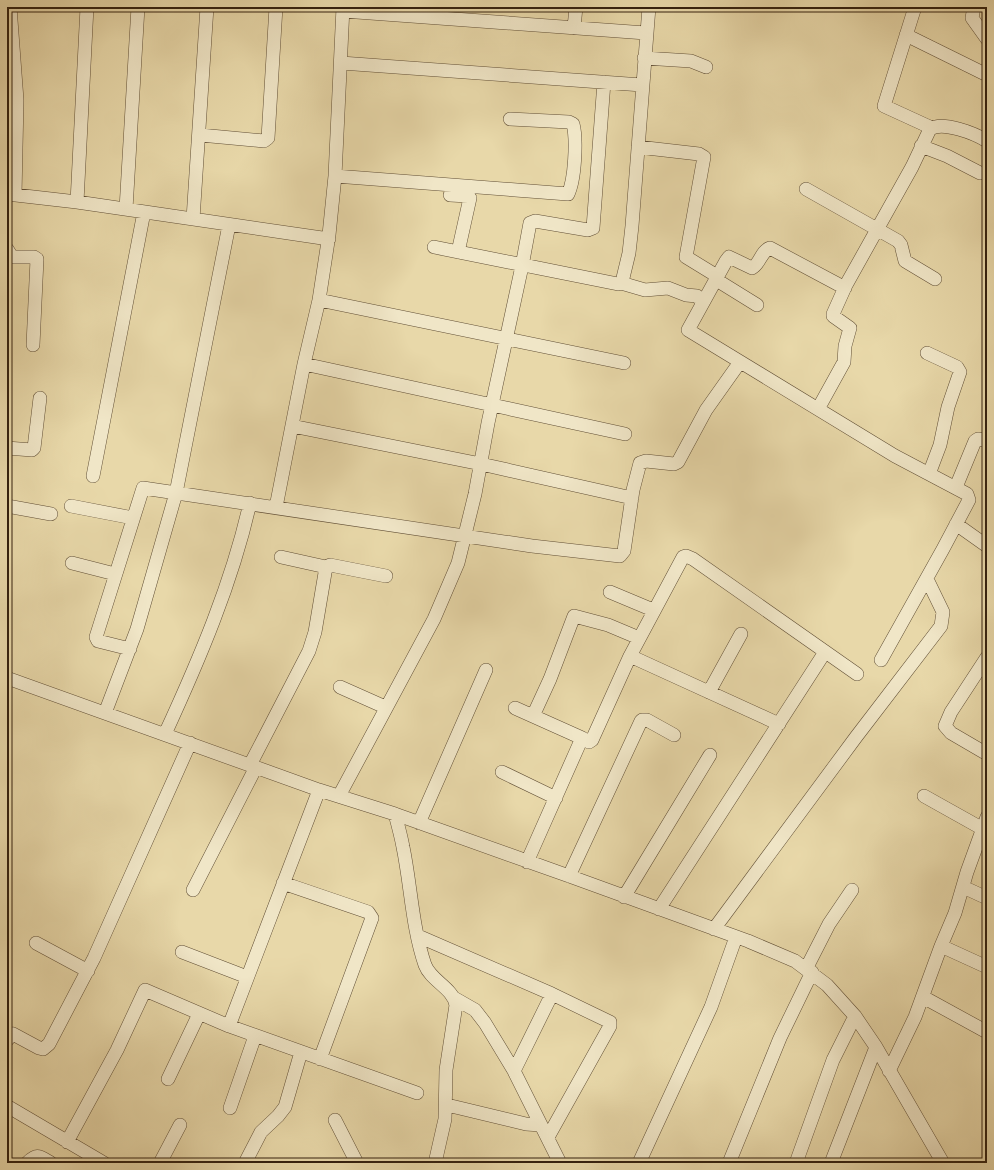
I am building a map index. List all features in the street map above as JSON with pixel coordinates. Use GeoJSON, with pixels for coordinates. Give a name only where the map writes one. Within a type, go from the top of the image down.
{"type":"FeatureCollection","features":[{"type":"Feature","properties":{"kind":"street"},"geometry":{"type":"LineString","coordinates":[[10,7],[17,100],[11,195],[77,202],[329,239]]}},
{"type":"Feature","properties":{"kind":"street"},"geometry":{"type":"LineString","coordinates":[[77,202],[87,7]]}},
{"type":"Feature","properties":{"kind":"street"},"geometry":{"type":"LineString","coordinates":[[126,209],[138,7]]}},
{"type":"Feature","properties":{"kind":"street"},"geometry":{"type":"LineString","coordinates":[[194,219],[207,7]]}},
{"type":"Feature","properties":{"kind":"street"},"geometry":{"type":"LineString","coordinates":[[200,135],[264,141],[268,138],[276,7]]}},
{"type":"Feature","properties":{"kind":"street"},"geometry":{"type":"LineString","coordinates":[[574,28],[576,7]]}},
{"type":"Feature","properties":{"kind":"street"},"geometry":{"type":"LineString","coordinates":[[621,283],[624,278],[629,253],[649,7]]}},
{"type":"Feature","properties":{"kind":"street"},"geometry":{"type":"LineString","coordinates":[[915,7],[884,106],[932,128],[962,129],[987,141]]}},
{"type":"Feature","properties":{"kind":"street"},"geometry":{"type":"LineString","coordinates":[[974,7],[972,18],[987,39]]}},
{"type":"Feature","properties":{"kind":"street"},"geometry":{"type":"LineString","coordinates":[[276,507],[304,364],[319,300],[329,239],[335,176],[343,9],[436,12],[574,28],[646,33]]}},
{"type":"Feature","properties":{"kind":"street"},"geometry":{"type":"LineString","coordinates":[[906,35],[987,75]]}},
{"type":"Feature","properties":{"kind":"street"},"geometry":{"type":"LineString","coordinates":[[644,58],[691,61],[706,67]]}},
{"type":"Feature","properties":{"kind":"street"},"geometry":{"type":"LineString","coordinates":[[341,63],[642,85]]}},
{"type":"Feature","properties":{"kind":"street"},"geometry":{"type":"LineString","coordinates":[[342,790],[385,707],[444,600],[458,563],[481,464],[529,227],[532,221],[588,230],[593,228],[604,82]]}},
{"type":"Feature","properties":{"kind":"street"},"geometry":{"type":"LineString","coordinates":[[335,176],[568,194],[571,182],[574,150],[573,124],[569,122],[510,119]]}},
{"type":"Feature","properties":{"kind":"street"},"geometry":{"type":"LineString","coordinates":[[818,409],[845,358],[850,328],[833,316],[845,288],[932,128]]}},
{"type":"Feature","properties":{"kind":"street"},"geometry":{"type":"LineString","coordinates":[[922,146],[947,156],[980,173]]}},
{"type":"Feature","properties":{"kind":"street"},"geometry":{"type":"LineString","coordinates":[[638,147],[699,154],[704,157],[686,258],[757,305]]}},
{"type":"Feature","properties":{"kind":"street"},"geometry":{"type":"LineString","coordinates":[[806,189],[900,242],[905,261],[935,279]]}},
{"type":"Feature","properties":{"kind":"street"},"geometry":{"type":"LineString","coordinates":[[450,196],[468,196],[470,198],[458,252]]}},
{"type":"Feature","properties":{"kind":"street"},"geometry":{"type":"LineString","coordinates":[[93,476],[144,212]]}},
{"type":"Feature","properties":{"kind":"street"},"geometry":{"type":"LineString","coordinates":[[107,708],[130,649],[150,587],[176,493],[229,225]]}},
{"type":"Feature","properties":{"kind":"street"},"geometry":{"type":"LineString","coordinates":[[434,247],[522,266],[621,283],[645,290],[668,288],[686,295],[697,296],[702,302]]}},
{"type":"Feature","properties":{"kind":"street"},"geometry":{"type":"LineString","coordinates":[[845,288],[770,248],[766,249],[756,266],[752,268],[730,257],[716,277],[688,330],[896,456],[967,494],[968,500],[956,524],[881,660]]}},
{"type":"Feature","properties":{"kind":"street"},"geometry":{"type":"LineString","coordinates":[[7,249],[12,257],[34,257],[37,259],[33,345]]}},
{"type":"Feature","properties":{"kind":"street"},"geometry":{"type":"LineString","coordinates":[[319,300],[624,363]]}},
{"type":"Feature","properties":{"kind":"street"},"geometry":{"type":"LineString","coordinates":[[927,353],[957,367],[960,372],[948,407],[940,444],[930,474]]}},
{"type":"Feature","properties":{"kind":"street"},"geometry":{"type":"LineString","coordinates":[[130,649],[96,638],[142,488],[532,546],[620,556],[624,551],[632,498],[640,463],[646,461],[674,464],[678,462],[706,410],[740,362]]}},
{"type":"Feature","properties":{"kind":"street"},"geometry":{"type":"LineString","coordinates":[[304,364],[625,434]]}},
{"type":"Feature","properties":{"kind":"street"},"geometry":{"type":"LineString","coordinates":[[7,448],[32,450],[34,448],[40,398]]}},
{"type":"Feature","properties":{"kind":"street"},"geometry":{"type":"LineString","coordinates":[[292,426],[481,464],[632,498]]}},
{"type":"Feature","properties":{"kind":"street"},"geometry":{"type":"LineString","coordinates":[[956,487],[975,441],[978,439],[987,440]]}},
{"type":"Feature","properties":{"kind":"street"},"geometry":{"type":"LineString","coordinates":[[168,727],[204,645],[242,540],[250,503]]}},
{"type":"Feature","properties":{"kind":"street"},"geometry":{"type":"LineString","coordinates":[[7,506],[51,514]]}},
{"type":"Feature","properties":{"kind":"street"},"geometry":{"type":"LineString","coordinates":[[71,506],[133,518]]}},
{"type":"Feature","properties":{"kind":"street"},"geometry":{"type":"LineString","coordinates":[[956,524],[987,546]]}},
{"type":"Feature","properties":{"kind":"street"},"geometry":{"type":"LineString","coordinates":[[515,708],[589,742],[592,740],[630,656],[653,610],[680,560],[686,556],[857,674]]}},
{"type":"Feature","properties":{"kind":"street"},"geometry":{"type":"LineString","coordinates":[[281,557],[386,576]]}},
{"type":"Feature","properties":{"kind":"street"},"geometry":{"type":"LineString","coordinates":[[72,564],[115,574]]}},
{"type":"Feature","properties":{"kind":"street"},"geometry":{"type":"LineString","coordinates":[[193,890],[254,761],[309,651],[315,632],[326,566]]}},
{"type":"Feature","properties":{"kind":"street"},"geometry":{"type":"LineString","coordinates":[[717,925],[851,743],[941,626],[943,612],[927,579]]}},
{"type":"Feature","properties":{"kind":"street"},"geometry":{"type":"LineString","coordinates":[[610,592],[653,610]]}},
{"type":"Feature","properties":{"kind":"street"},"geometry":{"type":"LineString","coordinates":[[533,716],[550,679],[574,616],[608,625],[639,638]]}},
{"type":"Feature","properties":{"kind":"street"},"geometry":{"type":"LineString","coordinates":[[709,692],[741,634]]}},
{"type":"Feature","properties":{"kind":"street"},"geometry":{"type":"LineString","coordinates":[[662,905],[826,652]]}},
{"type":"Feature","properties":{"kind":"street"},"geometry":{"type":"LineString","coordinates":[[630,656],[779,724]]}},
{"type":"Feature","properties":{"kind":"street"},"geometry":{"type":"LineString","coordinates":[[986,659],[951,712],[945,726],[951,733],[987,754]]}},
{"type":"Feature","properties":{"kind":"street"},"geometry":{"type":"LineString","coordinates":[[421,817],[486,670]]}},
{"type":"Feature","properties":{"kind":"street"},"geometry":{"type":"LineString","coordinates":[[7,678],[168,727],[190,742],[254,761],[319,790],[342,790],[395,814],[421,817],[717,925],[736,937],[795,962],[809,965],[855,1016],[876,1047],[892,1066],[943,1163]]}},
{"type":"Feature","properties":{"kind":"street"},"geometry":{"type":"LineString","coordinates":[[340,687],[385,707]]}},
{"type":"Feature","properties":{"kind":"street"},"geometry":{"type":"LineString","coordinates":[[571,871],[640,721],[647,720],[674,735]]}},
{"type":"Feature","properties":{"kind":"street"},"geometry":{"type":"LineString","coordinates":[[529,857],[582,738]]}},
{"type":"Feature","properties":{"kind":"street"},"geometry":{"type":"LineString","coordinates":[[7,1040],[13,1034],[39,1048],[46,1047],[88,971],[190,742]]}},
{"type":"Feature","properties":{"kind":"street"},"geometry":{"type":"LineString","coordinates":[[626,893],[710,755]]}},
{"type":"Feature","properties":{"kind":"street"},"geometry":{"type":"LineString","coordinates":[[502,772],[556,798]]}},
{"type":"Feature","properties":{"kind":"street"},"geometry":{"type":"LineString","coordinates":[[229,1026],[319,790]]}},
{"type":"Feature","properties":{"kind":"street"},"geometry":{"type":"LineString","coordinates":[[892,1066],[923,997],[941,946],[958,907],[963,887],[981,852],[985,823],[924,796]]}},
{"type":"Feature","properties":{"kind":"street"},"geometry":{"type":"LineString","coordinates":[[395,814],[403,846],[411,902],[427,970],[454,998],[480,1015],[514,1071],[560,1163]]}},
{"type":"Feature","properties":{"kind":"street"},"geometry":{"type":"LineString","coordinates":[[283,883],[368,912],[372,918],[320,1059]]}},
{"type":"Feature","properties":{"kind":"street"},"geometry":{"type":"LineString","coordinates":[[963,887],[987,898]]}},
{"type":"Feature","properties":{"kind":"street"},"geometry":{"type":"LineString","coordinates":[[730,1163],[809,965],[829,924],[852,890]]}},
{"type":"Feature","properties":{"kind":"street"},"geometry":{"type":"LineString","coordinates":[[418,936],[552,994],[608,1021],[611,1024],[548,1137]]}},
{"type":"Feature","properties":{"kind":"street"},"geometry":{"type":"LineString","coordinates":[[639,1163],[711,1007],[736,937]]}},
{"type":"Feature","properties":{"kind":"street"},"geometry":{"type":"LineString","coordinates":[[36,943],[88,971]]}},
{"type":"Feature","properties":{"kind":"street"},"geometry":{"type":"LineString","coordinates":[[941,946],[987,967]]}},
{"type":"Feature","properties":{"kind":"street"},"geometry":{"type":"LineString","coordinates":[[182,952],[247,977]]}},
{"type":"Feature","properties":{"kind":"street"},"geometry":{"type":"LineString","coordinates":[[67,1142],[117,1050],[143,991],[148,990],[199,1014],[229,1026],[417,1093]]}},
{"type":"Feature","properties":{"kind":"street"},"geometry":{"type":"LineString","coordinates":[[514,1071],[552,994]]}},
{"type":"Feature","properties":{"kind":"street"},"geometry":{"type":"LineString","coordinates":[[923,997],[987,1032]]}},
{"type":"Feature","properties":{"kind":"street"},"geometry":{"type":"LineString","coordinates":[[435,1163],[443,1132],[446,1105],[446,1070],[456,1009],[454,998]]}},
{"type":"Feature","properties":{"kind":"street"},"geometry":{"type":"LineString","coordinates":[[168,1078],[199,1014]]}},
{"type":"Feature","properties":{"kind":"street"},"geometry":{"type":"LineString","coordinates":[[796,1163],[833,1060],[855,1016]]}},
{"type":"Feature","properties":{"kind":"street"},"geometry":{"type":"LineString","coordinates":[[230,1108],[256,1036]]}},
{"type":"Feature","properties":{"kind":"street"},"geometry":{"type":"LineString","coordinates":[[831,1163],[876,1047]]}},
{"type":"Feature","properties":{"kind":"street"},"geometry":{"type":"LineString","coordinates":[[245,1163],[261,1132],[285,1107],[301,1052]]}},
{"type":"Feature","properties":{"kind":"street"},"geometry":{"type":"LineString","coordinates":[[446,1105],[526,1124],[541,1125]]}},
{"type":"Feature","properties":{"kind":"street"},"geometry":{"type":"LineString","coordinates":[[7,1106],[104,1163]]}},
{"type":"Feature","properties":{"kind":"street"},"geometry":{"type":"LineString","coordinates":[[335,1120],[357,1163]]}},
{"type":"Feature","properties":{"kind":"street"},"geometry":{"type":"LineString","coordinates":[[160,1163],[180,1125]]}},
{"type":"Feature","properties":{"kind":"street"},"geometry":{"type":"LineString","coordinates":[[27,1163],[34,1156],[37,1156],[51,1163]]}}]}
